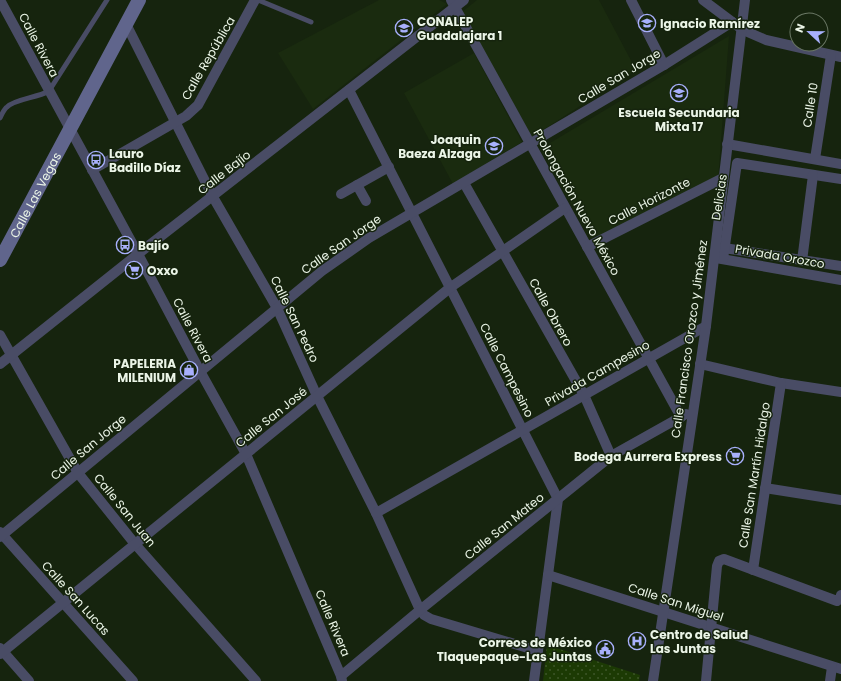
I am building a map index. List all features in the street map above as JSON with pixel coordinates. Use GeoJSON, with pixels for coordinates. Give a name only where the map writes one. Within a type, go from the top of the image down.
{"type":"FeatureCollection","features":[{"type":"Feature","properties":{"kind":"street","name":"Calle Rivera"},"geometry":{"type":"LineString","coordinates":[[0,0],[246,454],[342,678]]}},
{"type":"Feature","properties":{"kind":"street","name":"Calle Las Vegas"},"geometry":{"type":"LineString","coordinates":[[0,260],[139,0]]}},
{"type":"Feature","properties":{"kind":"street","name":"Calle República"},"geometry":{"type":"LineString","coordinates":[[92,170],[186,116],[198,105],[257,0]]}},
{"type":"Feature","properties":{"kind":"street","name":"Calle Bajío"},"geometry":{"type":"LineString","coordinates":[[0,364],[138,254],[350,90],[452,4],[464,0]]}},
{"type":"Feature","properties":{"kind":"street"},"geometry":{"type":"LineString","coordinates":[[631,0],[664,65]]}},
{"type":"Feature","properties":{"kind":"street"},"geometry":{"type":"LineString","coordinates":[[703,0],[743,30],[766,40],[836,56]]}},
{"type":"Feature","properties":{"kind":"street","name":"Calle Francisco Orozco y Jiménez"},"geometry":{"type":"LineString","coordinates":[[653,681],[700,364],[718,259],[723,178],[743,30],[745,0]]}},
{"type":"Feature","properties":{"kind":"street","name":"Prolongación Nuevo México"},"geometry":{"type":"LineString","coordinates":[[452,4],[681,417]]}},
{"type":"Feature","properties":{"kind":"street","name":"Calle San Jorge"},"geometry":{"type":"LineString","coordinates":[[1,534],[78,473],[322,271],[368,238],[664,65],[732,22]]}},
{"type":"Feature","properties":{"kind":"street","name":"Calle San Pedro"},"geometry":{"type":"LineString","coordinates":[[126,24],[213,197],[277,308],[317,396],[376,513],[420,610]]}},
{"type":"Feature","properties":{"kind":"street","name":"Calle 10"},"geometry":{"type":"LineString","coordinates":[[815,159],[836,56]]}},
{"type":"Feature","properties":{"kind":"street","name":"Calle Campesino"},"geometry":{"type":"LineString","coordinates":[[350,90],[558,499]]}},
{"type":"Feature","properties":{"kind":"street"},"geometry":{"type":"LineString","coordinates":[[727,144],[841,164]]}},
{"type":"Feature","properties":{"kind":"street","name":"Delicias"},"geometry":{"type":"LineString","coordinates":[[718,259],[724,248],[737,163],[813,175]]}},
{"type":"Feature","properties":{"kind":"street"},"geometry":{"type":"LineString","coordinates":[[341,194],[389,167]]}},
{"type":"Feature","properties":{"kind":"street"},"geometry":{"type":"LineString","coordinates":[[802,261],[813,175],[841,179]]}},
{"type":"Feature","properties":{"kind":"street","name":"Calle Horizonte"},"geometry":{"type":"LineString","coordinates":[[587,247],[723,178]]}},
{"type":"Feature","properties":{"kind":"street","name":"Calle Obrero"},"geometry":{"type":"LineString","coordinates":[[464,183],[584,395],[611,456]]}},
{"type":"Feature","properties":{"kind":"street"},"geometry":{"type":"LineString","coordinates":[[357,185],[366,201]]}},
{"type":"Feature","properties":{"kind":"street","name":"Calle San José"},"geometry":{"type":"LineString","coordinates":[[1,651],[63,603],[450,287],[565,208]]}},
{"type":"Feature","properties":{"kind":"street","name":"Privada Orozco"},"geometry":{"type":"LineString","coordinates":[[724,248],[841,266]]}},
{"type":"Feature","properties":{"kind":"street","name":"Privada Orozco"},"geometry":{"type":"LineString","coordinates":[[718,259],[841,280]]}},
{"type":"Feature","properties":{"kind":"street","name":"Privada Campesino"},"geometry":{"type":"LineString","coordinates":[[376,513],[706,326]]}},
{"type":"Feature","properties":{"kind":"street","name":"Calle San Juan"},"geometry":{"type":"LineString","coordinates":[[0,335],[78,473],[135,544],[256,681]]}},
{"type":"Feature","properties":{"kind":"street"},"geometry":{"type":"LineString","coordinates":[[700,364],[781,383],[841,392]]}},
{"type":"Feature","properties":{"kind":"street","name":"Calle San Martín Hidalgo"},"geometry":{"type":"LineString","coordinates":[[753,570],[781,383]]}},
{"type":"Feature","properties":{"kind":"street","name":"Calle San Mateo"},"geometry":{"type":"LineString","coordinates":[[342,678],[420,610],[611,456],[693,410]]}},
{"type":"Feature","properties":{"kind":"street"},"geometry":{"type":"LineString","coordinates":[[765,488],[841,500]]}},
{"type":"Feature","properties":{"kind":"street"},"geometry":{"type":"LineString","coordinates":[[534,681],[558,499]]}},
{"type":"Feature","properties":{"kind":"street","name":"Calle San Lucas"},"geometry":{"type":"LineString","coordinates":[[1,534],[133,681]]}},
{"type":"Feature","properties":{"kind":"street"},"geometry":{"type":"LineString","coordinates":[[706,681],[717,566],[719,561],[724,559],[837,601],[840,597]]}},
{"type":"Feature","properties":{"kind":"street","name":"Calle San Miguel"},"geometry":{"type":"LineString","coordinates":[[548,575],[837,668]]}},
{"type":"Feature","properties":{"kind":"street"},"geometry":{"type":"LineString","coordinates":[[420,610],[424,615],[431,619],[538,651]]}},
{"type":"Feature","properties":{"kind":"street"},"geometry":{"type":"LineString","coordinates":[[1,651],[25,679]]}},
{"type":"Feature","properties":{"kind":"street"},"geometry":{"type":"LineString","coordinates":[[830,681],[837,668]]}},
{"type":"Feature","properties":{"kind":"lane"},"geometry":{"type":"LineString","coordinates":[[0,118],[6,107],[14,102],[42,96],[49,91],[107,0]]}},
{"type":"Feature","properties":{"kind":"lane"},"geometry":{"type":"LineString","coordinates":[[257,0],[311,22]]}},
{"type":"Feature","properties":{"kind":"shaded area"},"geometry":{"type":"Polygon","coordinates":[[[379,0],[439,0],[447,4],[313,109],[278,53],[379,0]]]}},
{"type":"Feature","properties":{"kind":"shaded area"},"geometry":{"type":"Polygon","coordinates":[[[477,0],[599,0],[636,70],[532,137],[462,12],[477,0]]]}},
{"type":"Feature","properties":{"kind":"shaded area","name":"Escuela Secundaria Mixta 17"},"geometry":{"type":"Polygon","coordinates":[[[729,36],[718,180],[593,242],[540,149],[729,36]]]}},
{"type":"Feature","properties":{"kind":"shaded area"},"geometry":{"type":"Polygon","coordinates":[[[474,53],[522,142],[453,184],[404,93],[474,53]]]}},
{"type":"Feature","properties":{"kind":"green space"},"geometry":{"type":"Polygon","coordinates":[[[547,645],[640,675],[639,681],[543,681],[547,645]]]}},
{"type":"Feature","properties":{"kind":"place","name":"Ignacio Ramírez"},"geometry":{"type":"Point","coordinates":[647,23]}},
{"type":"Feature","properties":{"kind":"place","name":"CONALEP Guadalajara 1"},"geometry":{"type":"Point","coordinates":[404,28]}},
{"type":"Feature","properties":{"kind":"place","name":"Escuela Secundaria Mixta 17"},"geometry":{"type":"Point","coordinates":[679,93]}},
{"type":"Feature","properties":{"kind":"place","name":"Joaquin Baeza Alzaga"},"geometry":{"type":"Point","coordinates":[494,146]}},
{"type":"Feature","properties":{"kind":"place","name":"Lauro Badillo Díaz"},"geometry":{"type":"Point","coordinates":[96,160]}},
{"type":"Feature","properties":{"kind":"place","name":"Bajío"},"geometry":{"type":"Point","coordinates":[125,245]}},
{"type":"Feature","properties":{"kind":"place","name":"Oxxo"},"geometry":{"type":"Point","coordinates":[134,270]}},
{"type":"Feature","properties":{"kind":"place","name":"PAPELERIA MILENIUM"},"geometry":{"type":"Point","coordinates":[189,370]}},
{"type":"Feature","properties":{"kind":"place","name":"Bodega Aurrera Express"},"geometry":{"type":"Point","coordinates":[735,456]}},
{"type":"Feature","properties":{"kind":"place","name":"Centro de Salud Las Juntas"},"geometry":{"type":"Point","coordinates":[637,641]}},
{"type":"Feature","properties":{"kind":"place","name":"Correos de México Tlaquepaque-Las Juntas"},"geometry":{"type":"Point","coordinates":[605,649]}}]}
